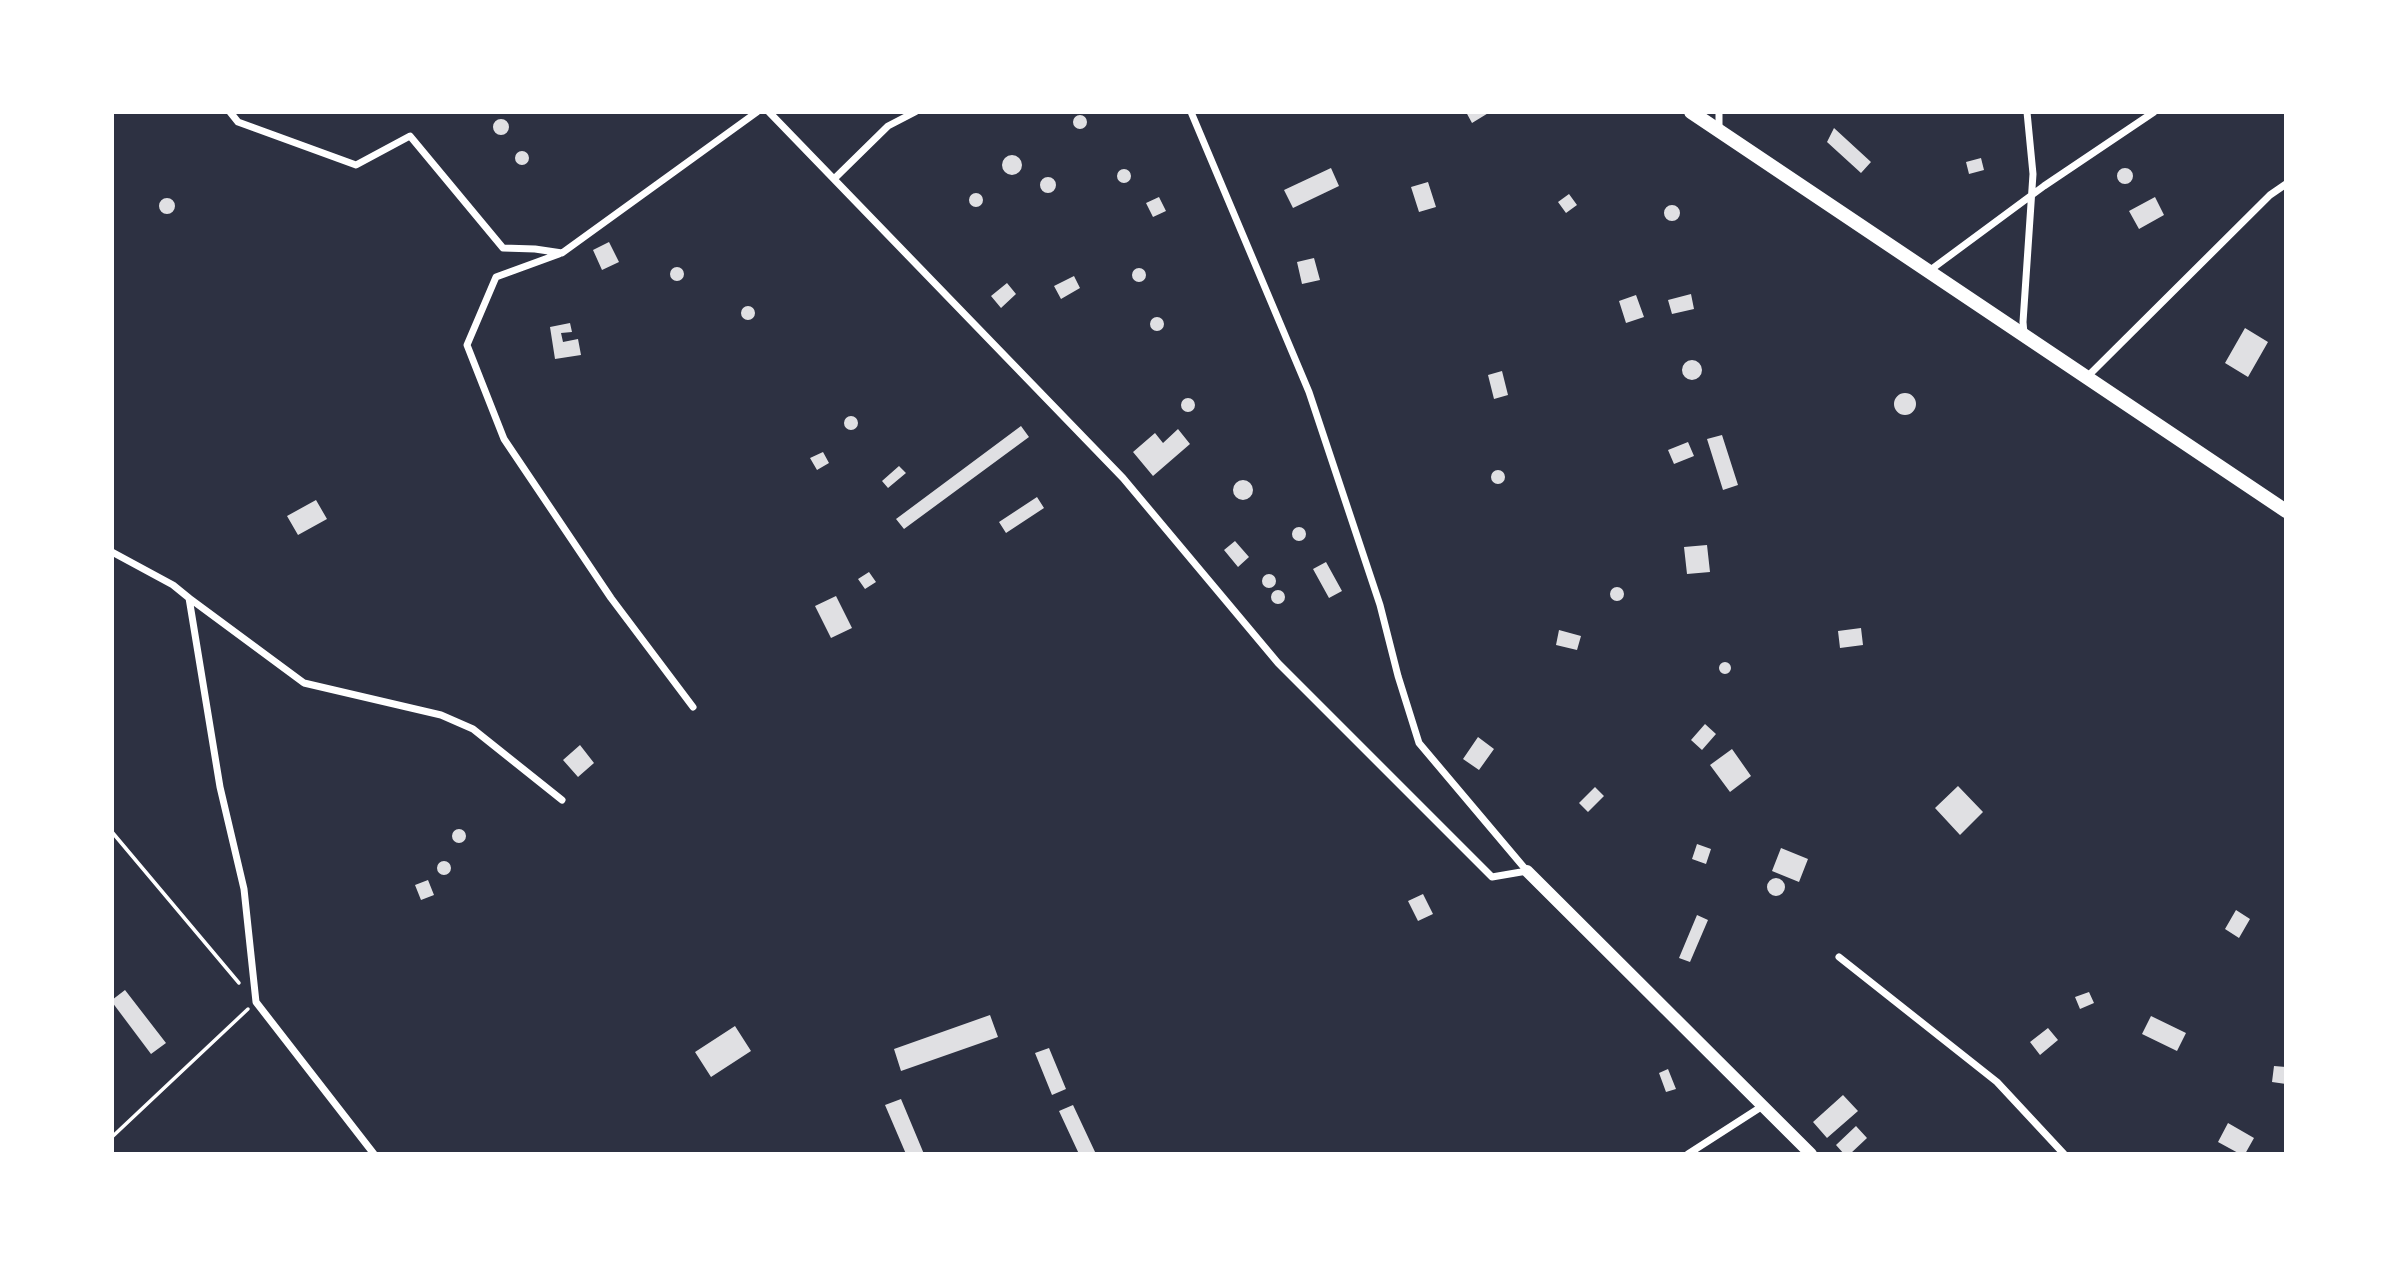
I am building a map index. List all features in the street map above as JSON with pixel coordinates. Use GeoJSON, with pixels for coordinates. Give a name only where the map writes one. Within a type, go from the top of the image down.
{"type":"FeatureCollection","features":[{"type":"Feature","properties":{"kind":"main road"},"geometry":{"type":"LineString","coordinates":[[1691,112],[2286,511]]}},
{"type":"Feature","properties":{"kind":"street"},"geometry":{"type":"LineString","coordinates":[[230,112],[238,121],[356,165],[410,136],[503,248],[562,253]]}},
{"type":"Feature","properties":{"kind":"street"},"geometry":{"type":"LineString","coordinates":[[693,707],[611,598],[504,439],[467,345],[496,277],[562,253],[757,112]]}},
{"type":"Feature","properties":{"kind":"street"},"geometry":{"type":"LineString","coordinates":[[769,112],[1123,478],[1278,663],[1492,877],[1527,871]]}},
{"type":"Feature","properties":{"kind":"street"},"geometry":{"type":"LineString","coordinates":[[834,179],[888,125],[915,112]]}},
{"type":"Feature","properties":{"kind":"street"},"geometry":{"type":"LineString","coordinates":[[1191,112],[1309,392],[1380,606],[1419,743],[1527,871],[1811,1154]]}},
{"type":"Feature","properties":{"kind":"street"},"geometry":{"type":"LineString","coordinates":[[1719,112],[1719,131]]}},
{"type":"Feature","properties":{"kind":"street"},"geometry":{"type":"LineString","coordinates":[[2024,335],[2033,174],[2028,112]]}},
{"type":"Feature","properties":{"kind":"street"},"geometry":{"type":"LineString","coordinates":[[1928,271],[2032,195],[2154,112]]}},
{"type":"Feature","properties":{"kind":"street"},"geometry":{"type":"LineString","coordinates":[[2087,376],[2270,195],[2286,184]]}},
{"type":"Feature","properties":{"kind":"street"},"geometry":{"type":"LineString","coordinates":[[112,552],[173,585],[304,683],[441,715],[473,729],[562,800]]}},
{"type":"Feature","properties":{"kind":"street"},"geometry":{"type":"LineString","coordinates":[[189,598],[220,787],[244,889],[256,1002],[374,1154]]}},
{"type":"Feature","properties":{"kind":"street"},"geometry":{"type":"LineString","coordinates":[[1839,957],[1997,1082],[2064,1154]]}},
{"type":"Feature","properties":{"kind":"street"},"geometry":{"type":"LineString","coordinates":[[1688,1154],[1761,1107]]}},
{"type":"Feature","properties":{"kind":"path"},"geometry":{"type":"LineString","coordinates":[[112,832],[256,1002],[112,1137]]}},
{"type":"Feature","properties":{"kind":"building"},"geometry":{"type":"Polygon","coordinates":[[[1466,112],[1490,112],[1472,123],[1466,112]]]}},
{"type":"Feature","properties":{"kind":"building"},"geometry":{"type":"Polygon","coordinates":[[[1080,115],[1085,117],[1085,127],[1080,129],[1075,127],[1073,122],[1075,117],[1080,115]]]}},
{"type":"Feature","properties":{"kind":"building"},"geometry":{"type":"Polygon","coordinates":[[[498,119],[504,119],[509,127],[507,133],[498,135],[493,130],[493,124],[498,119]]]}},
{"type":"Feature","properties":{"kind":"building"},"geometry":{"type":"Polygon","coordinates":[[[1834,128],[1871,162],[1861,173],[1827,142],[1834,128]]]}},
{"type":"Feature","properties":{"kind":"building"},"geometry":{"type":"Polygon","coordinates":[[[522,151],[527,153],[527,163],[522,165],[517,163],[515,158],[517,153],[522,151]]]}},
{"type":"Feature","properties":{"kind":"building"},"geometry":{"type":"Polygon","coordinates":[[[1012,155],[1019,158],[1022,165],[1019,172],[1012,175],[1005,172],[1002,165],[1005,158],[1012,155]]]}},
{"type":"Feature","properties":{"kind":"building"},"geometry":{"type":"Polygon","coordinates":[[[1981,158],[1984,170],[1969,174],[1966,162],[1981,158]]]}},
{"type":"Feature","properties":{"kind":"building"},"geometry":{"type":"Polygon","coordinates":[[[1331,168],[1339,186],[1293,208],[1284,190],[1331,168]]]}},
{"type":"Feature","properties":{"kind":"building"},"geometry":{"type":"Polygon","coordinates":[[[2125,168],[2131,170],[2131,182],[2125,184],[2119,182],[2117,176],[2119,170],[2125,168]]]}},
{"type":"Feature","properties":{"kind":"building"},"geometry":{"type":"Polygon","coordinates":[[[1124,169],[1129,171],[1129,181],[1124,183],[1119,181],[1117,176],[1119,171],[1124,169]]]}},
{"type":"Feature","properties":{"kind":"building"},"geometry":{"type":"Polygon","coordinates":[[[1048,177],[1056,185],[1048,193],[1040,185],[1048,177]]]}},
{"type":"Feature","properties":{"kind":"building"},"geometry":{"type":"Polygon","coordinates":[[[1428,182],[1436,207],[1419,212],[1411,187],[1428,182]]]}},
{"type":"Feature","properties":{"kind":"building"},"geometry":{"type":"Polygon","coordinates":[[[976,193],[981,195],[981,205],[976,207],[971,205],[969,200],[971,195],[976,193]]]}},
{"type":"Feature","properties":{"kind":"building"},"geometry":{"type":"Polygon","coordinates":[[[1569,194],[1577,205],[1566,213],[1558,202],[1569,194]]]}},
{"type":"Feature","properties":{"kind":"building"},"geometry":{"type":"Polygon","coordinates":[[[1159,197],[1166,211],[1153,217],[1146,203],[1159,197]]]}},
{"type":"Feature","properties":{"kind":"building"},"geometry":{"type":"Polygon","coordinates":[[[2155,197],[2164,215],[2139,229],[2129,211],[2155,197]]]}},
{"type":"Feature","properties":{"kind":"building"},"geometry":{"type":"Polygon","coordinates":[[[164,198],[170,198],[175,206],[173,212],[164,214],[159,209],[159,203],[164,198]]]}},
{"type":"Feature","properties":{"kind":"building"},"geometry":{"type":"Polygon","coordinates":[[[1672,205],[1680,213],[1672,221],[1664,213],[1672,205]]]}},
{"type":"Feature","properties":{"kind":"building"},"geometry":{"type":"Polygon","coordinates":[[[609,242],[619,262],[602,270],[593,250],[609,242]]]}},
{"type":"Feature","properties":{"kind":"building"},"geometry":{"type":"Polygon","coordinates":[[[1314,258],[1320,280],[1302,284],[1297,262],[1314,258]]]}},
{"type":"Feature","properties":{"kind":"building"},"geometry":{"type":"Polygon","coordinates":[[[674,267],[680,267],[684,274],[680,281],[674,281],[670,277],[670,271],[674,267]]]}},
{"type":"Feature","properties":{"kind":"building"},"geometry":{"type":"Polygon","coordinates":[[[1139,268],[1144,270],[1144,280],[1139,282],[1134,280],[1132,275],[1134,270],[1139,268]]]}},
{"type":"Feature","properties":{"kind":"building"},"geometry":{"type":"Polygon","coordinates":[[[1074,276],[1080,288],[1061,299],[1054,286],[1074,276]]]}},
{"type":"Feature","properties":{"kind":"building"},"geometry":{"type":"Polygon","coordinates":[[[1007,283],[1016,294],[1001,308],[991,296],[1007,283]]]}},
{"type":"Feature","properties":{"kind":"building"},"geometry":{"type":"Polygon","coordinates":[[[1691,294],[1694,309],[1672,314],[1668,300],[1691,294]]]}},
{"type":"Feature","properties":{"kind":"building"},"geometry":{"type":"Polygon","coordinates":[[[1636,295],[1644,317],[1626,323],[1619,301],[1636,295]]]}},
{"type":"Feature","properties":{"kind":"building"},"geometry":{"type":"Polygon","coordinates":[[[748,306],[753,308],[753,318],[748,320],[743,318],[741,313],[743,308],[748,306]]]}},
{"type":"Feature","properties":{"kind":"building"},"geometry":{"type":"Polygon","coordinates":[[[1157,317],[1162,319],[1162,329],[1157,331],[1152,329],[1150,324],[1152,319],[1157,317]]]}},
{"type":"Feature","properties":{"kind":"building"},"geometry":{"type":"Polygon","coordinates":[[[570,323],[572,332],[561,333],[563,342],[578,339],[581,355],[555,359],[550,327],[570,323]]]}},
{"type":"Feature","properties":{"kind":"building"},"geometry":{"type":"Polygon","coordinates":[[[2245,328],[2268,342],[2248,377],[2225,363],[2245,328]]]}},
{"type":"Feature","properties":{"kind":"building"},"geometry":{"type":"Polygon","coordinates":[[[1692,360],[1699,363],[1702,370],[1699,377],[1692,380],[1685,377],[1682,370],[1685,363],[1692,360]]]}},
{"type":"Feature","properties":{"kind":"building"},"geometry":{"type":"Polygon","coordinates":[[[1502,371],[1508,395],[1494,399],[1488,375],[1502,371]]]}},
{"type":"Feature","properties":{"kind":"building"},"geometry":{"type":"Polygon","coordinates":[[[1905,393],[1915,400],[1916,404],[1909,414],[1905,415],[1895,408],[1894,404],[1901,394],[1905,393]]]}},
{"type":"Feature","properties":{"kind":"building"},"geometry":{"type":"Polygon","coordinates":[[[1188,398],[1193,400],[1193,410],[1188,412],[1183,410],[1181,405],[1183,400],[1188,398]]]}},
{"type":"Feature","properties":{"kind":"building"},"geometry":{"type":"Polygon","coordinates":[[[851,416],[856,418],[856,428],[851,430],[846,428],[844,423],[846,418],[851,416]]]}},
{"type":"Feature","properties":{"kind":"building"},"geometry":{"type":"Polygon","coordinates":[[[1021,426],[1029,437],[904,529],[896,519],[1021,426]]]}},
{"type":"Feature","properties":{"kind":"building"},"geometry":{"type":"Polygon","coordinates":[[[1178,429],[1190,444],[1153,476],[1133,452],[1155,433],[1163,443],[1178,429]]]}},
{"type":"Feature","properties":{"kind":"building"},"geometry":{"type":"Polygon","coordinates":[[[1722,435],[1738,485],[1723,490],[1707,439],[1722,435]]]}},
{"type":"Feature","properties":{"kind":"building"},"geometry":{"type":"Polygon","coordinates":[[[1688,442],[1694,456],[1674,464],[1668,450],[1688,442]]]}},
{"type":"Feature","properties":{"kind":"building"},"geometry":{"type":"Polygon","coordinates":[[[823,452],[829,463],[817,470],[810,458],[823,452]]]}},
{"type":"Feature","properties":{"kind":"building"},"geometry":{"type":"Polygon","coordinates":[[[899,466],[906,473],[888,488],[882,481],[899,466]]]}},
{"type":"Feature","properties":{"kind":"building"},"geometry":{"type":"Polygon","coordinates":[[[1498,470],[1503,472],[1503,482],[1498,484],[1493,482],[1491,477],[1493,472],[1498,470]]]}},
{"type":"Feature","properties":{"kind":"building"},"geometry":{"type":"Polygon","coordinates":[[[1243,480],[1250,483],[1253,490],[1250,497],[1243,500],[1236,497],[1233,490],[1236,483],[1243,480]]]}},
{"type":"Feature","properties":{"kind":"building"},"geometry":{"type":"Polygon","coordinates":[[[1037,497],[1044,508],[1006,533],[999,522],[1037,497]]]}},
{"type":"Feature","properties":{"kind":"building"},"geometry":{"type":"Polygon","coordinates":[[[316,500],[327,519],[298,535],[287,516],[316,500]]]}},
{"type":"Feature","properties":{"kind":"building"},"geometry":{"type":"Polygon","coordinates":[[[1299,527],[1304,529],[1304,539],[1299,541],[1294,539],[1292,534],[1294,529],[1299,527]]]}},
{"type":"Feature","properties":{"kind":"building"},"geometry":{"type":"Polygon","coordinates":[[[1235,541],[1249,557],[1238,567],[1224,550],[1235,541]]]}},
{"type":"Feature","properties":{"kind":"building"},"geometry":{"type":"Polygon","coordinates":[[[1707,545],[1710,572],[1687,574],[1684,547],[1707,545]]]}},
{"type":"Feature","properties":{"kind":"building"},"geometry":{"type":"Polygon","coordinates":[[[1326,562],[1342,591],[1329,598],[1313,569],[1326,562]]]}},
{"type":"Feature","properties":{"kind":"building"},"geometry":{"type":"Polygon","coordinates":[[[869,572],[876,582],[865,589],[858,579],[869,572]]]}},
{"type":"Feature","properties":{"kind":"building"},"geometry":{"type":"Polygon","coordinates":[[[1269,574],[1274,576],[1274,586],[1269,588],[1264,586],[1262,581],[1264,576],[1269,574]]]}},
{"type":"Feature","properties":{"kind":"building"},"geometry":{"type":"Polygon","coordinates":[[[1617,587],[1622,589],[1622,599],[1617,601],[1612,599],[1610,594],[1612,589],[1617,587]]]}},
{"type":"Feature","properties":{"kind":"building"},"geometry":{"type":"Polygon","coordinates":[[[1278,590],[1283,592],[1283,602],[1278,604],[1273,602],[1271,597],[1273,592],[1278,590]]]}},
{"type":"Feature","properties":{"kind":"building"},"geometry":{"type":"Polygon","coordinates":[[[836,596],[852,628],[831,638],[815,606],[836,596]]]}},
{"type":"Feature","properties":{"kind":"building"},"geometry":{"type":"Polygon","coordinates":[[[1861,628],[1863,645],[1840,648],[1838,631],[1861,628]]]}},
{"type":"Feature","properties":{"kind":"building"},"geometry":{"type":"Polygon","coordinates":[[[1559,630],[1581,636],[1577,650],[1556,645],[1559,630]]]}},
{"type":"Feature","properties":{"kind":"building"},"geometry":{"type":"Polygon","coordinates":[[[1720,663],[1730,663],[1730,673],[1720,673],[1720,663]]]}},
{"type":"Feature","properties":{"kind":"building"},"geometry":{"type":"Polygon","coordinates":[[[1705,724],[1716,734],[1702,750],[1691,740],[1705,724]]]}},
{"type":"Feature","properties":{"kind":"building"},"geometry":{"type":"Polygon","coordinates":[[[1478,737],[1494,749],[1479,770],[1463,759],[1478,737]]]}},
{"type":"Feature","properties":{"kind":"building"},"geometry":{"type":"Polygon","coordinates":[[[580,745],[594,763],[578,777],[563,760],[580,745]]]}},
{"type":"Feature","properties":{"kind":"building"},"geometry":{"type":"Polygon","coordinates":[[[1732,749],[1751,776],[1730,792],[1710,765],[1732,749]]]}},
{"type":"Feature","properties":{"kind":"building"},"geometry":{"type":"Polygon","coordinates":[[[1958,786],[1983,812],[1960,835],[1935,808],[1958,786]]]}},
{"type":"Feature","properties":{"kind":"building"},"geometry":{"type":"Polygon","coordinates":[[[1595,787],[1604,796],[1588,812],[1579,803],[1595,787]]]}},
{"type":"Feature","properties":{"kind":"building"},"geometry":{"type":"Polygon","coordinates":[[[459,829],[464,831],[464,841],[459,843],[454,841],[452,836],[454,831],[459,829]]]}},
{"type":"Feature","properties":{"kind":"building"},"geometry":{"type":"Polygon","coordinates":[[[1697,844],[1711,849],[1706,864],[1692,859],[1697,844]]]}},
{"type":"Feature","properties":{"kind":"building"},"geometry":{"type":"Polygon","coordinates":[[[1781,848],[1808,859],[1799,882],[1772,871],[1781,848]]]}},
{"type":"Feature","properties":{"kind":"building"},"geometry":{"type":"Polygon","coordinates":[[[444,861],[449,863],[449,873],[444,875],[439,873],[437,868],[439,863],[444,861]]]}},
{"type":"Feature","properties":{"kind":"building"},"geometry":{"type":"Polygon","coordinates":[[[1776,878],[1782,881],[1785,887],[1782,893],[1776,896],[1770,893],[1767,887],[1770,881],[1776,878]]]}},
{"type":"Feature","properties":{"kind":"building"},"geometry":{"type":"Polygon","coordinates":[[[428,880],[434,895],[421,900],[415,885],[428,880]]]}},
{"type":"Feature","properties":{"kind":"building"},"geometry":{"type":"Polygon","coordinates":[[[1423,894],[1433,914],[1418,921],[1408,901],[1423,894]]]}},
{"type":"Feature","properties":{"kind":"building"},"geometry":{"type":"Polygon","coordinates":[[[2236,910],[2250,919],[2239,938],[2225,929],[2236,910]]]}},
{"type":"Feature","properties":{"kind":"building"},"geometry":{"type":"Polygon","coordinates":[[[1697,915],[1708,920],[1690,962],[1679,958],[1697,915]]]}},
{"type":"Feature","properties":{"kind":"building"},"geometry":{"type":"Polygon","coordinates":[[[125,990],[166,1043],[151,1054],[112,1002],[125,990]]]}},
{"type":"Feature","properties":{"kind":"building"},"geometry":{"type":"Polygon","coordinates":[[[2089,992],[2094,1003],[2080,1009],[2075,997],[2089,992]]]}},
{"type":"Feature","properties":{"kind":"building"},"geometry":{"type":"Polygon","coordinates":[[[990,1015],[998,1037],[901,1071],[894,1049],[990,1015]]]}},
{"type":"Feature","properties":{"kind":"building"},"geometry":{"type":"Polygon","coordinates":[[[2151,1016],[2186,1033],[2177,1051],[2142,1034],[2151,1016]]]}},
{"type":"Feature","properties":{"kind":"building"},"geometry":{"type":"Polygon","coordinates":[[[735,1026],[751,1051],[711,1077],[695,1052],[735,1026]]]}},
{"type":"Feature","properties":{"kind":"building"},"geometry":{"type":"Polygon","coordinates":[[[2048,1028],[2058,1040],[2040,1055],[2030,1042],[2048,1028]]]}},
{"type":"Feature","properties":{"kind":"building"},"geometry":{"type":"Polygon","coordinates":[[[1049,1048],[1066,1089],[1052,1095],[1035,1053],[1049,1048]]]}},
{"type":"Feature","properties":{"kind":"building"},"geometry":{"type":"Polygon","coordinates":[[[2274,1066],[2286,1067],[2286,1084],[2272,1082],[2274,1066]]]}},
{"type":"Feature","properties":{"kind":"building"},"geometry":{"type":"Polygon","coordinates":[[[1668,1069],[1676,1089],[1666,1092],[1659,1073],[1668,1069]]]}},
{"type":"Feature","properties":{"kind":"building"},"geometry":{"type":"Polygon","coordinates":[[[1843,1095],[1858,1111],[1827,1138],[1813,1122],[1843,1095]]]}},
{"type":"Feature","properties":{"kind":"building"},"geometry":{"type":"Polygon","coordinates":[[[901,1099],[924,1154],[906,1154],[885,1105],[901,1099]]]}},
{"type":"Feature","properties":{"kind":"building"},"geometry":{"type":"Polygon","coordinates":[[[1073,1105],[1096,1154],[1079,1154],[1059,1111],[1073,1105]]]}},
{"type":"Feature","properties":{"kind":"building"},"geometry":{"type":"Polygon","coordinates":[[[2228,1123],[2254,1138],[2245,1154],[2218,1142],[2228,1123]]]}},
{"type":"Feature","properties":{"kind":"building"},"geometry":{"type":"Polygon","coordinates":[[[1856,1126],[1867,1138],[1850,1154],[1844,1154],[1836,1145],[1856,1126]]]}}]}
